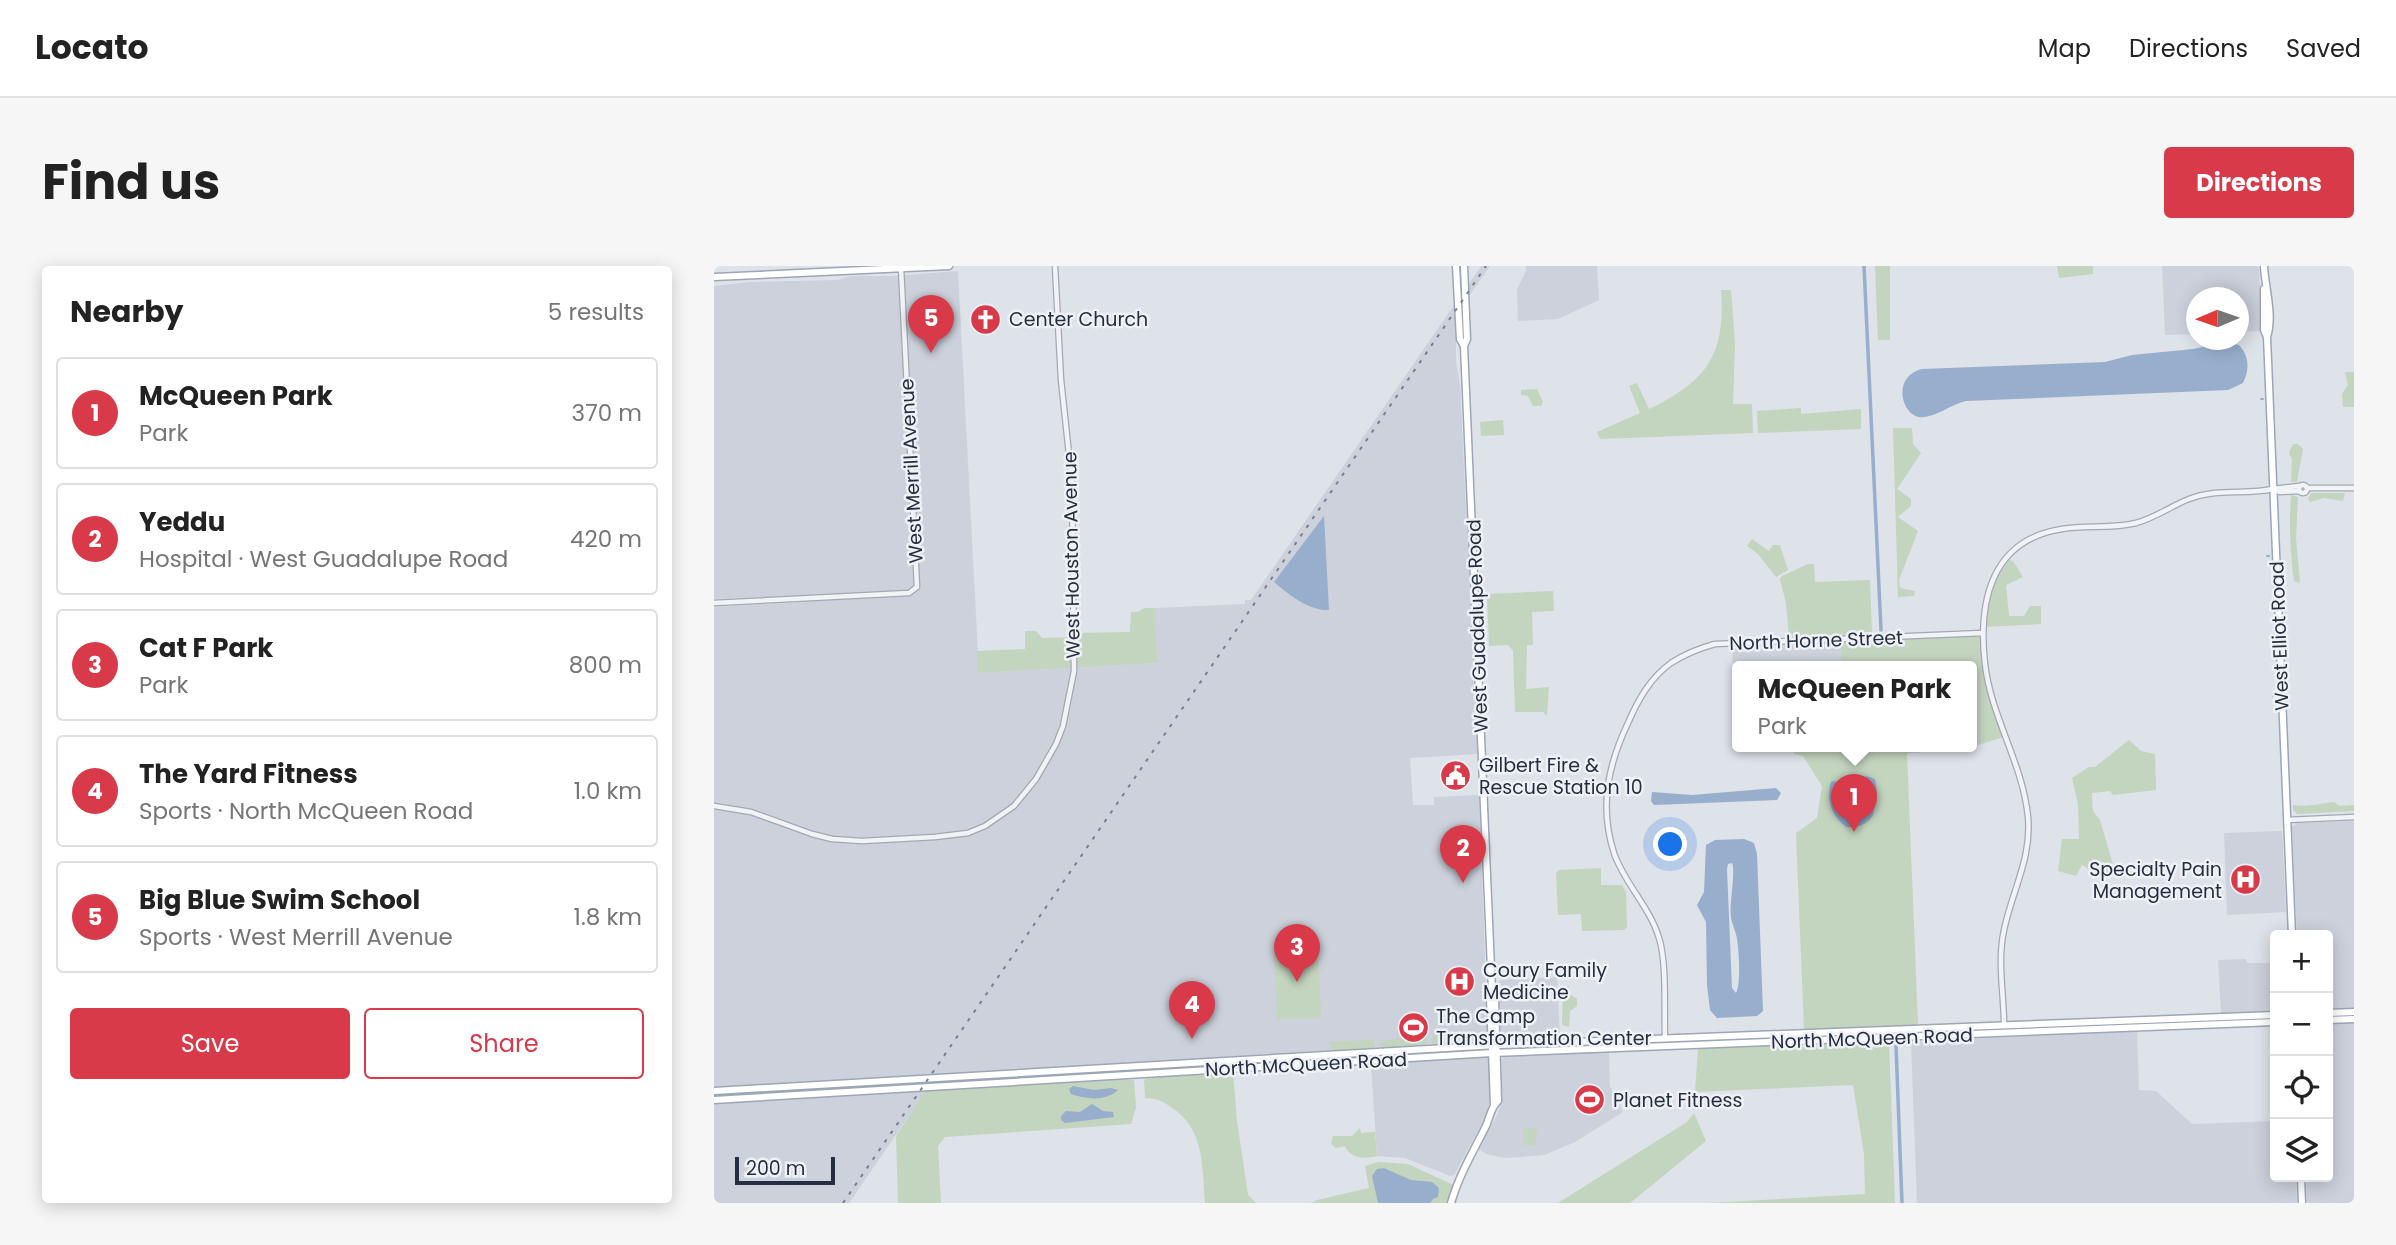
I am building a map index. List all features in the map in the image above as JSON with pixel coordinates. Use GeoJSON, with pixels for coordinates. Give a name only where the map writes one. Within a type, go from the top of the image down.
{"type":"FeatureCollection","features":[{"type":"Feature","properties":{"kind":"main road"},"geometry":{"type":"LineString","coordinates":[[714,277],[949,266]]}},
{"type":"Feature","properties":{"kind":"main road","name":"West Guadalupe Road"},"geometry":{"type":"LineString","coordinates":[[1451,1203],[1458,1181],[1499,1097],[1490,998],[1492,990],[1464,346],[1460,338],[1457,266]]}},
{"type":"Feature","properties":{"kind":"main road","name":"West Guadalupe Road"},"geometry":{"type":"LineString","coordinates":[[1464,266],[1467,339],[1464,346]]}},
{"type":"Feature","properties":{"kind":"main road","name":"West Elliot Road"},"geometry":{"type":"LineString","coordinates":[[2264,266],[2264,330],[2267,337],[2292,930]]}},
{"type":"Feature","properties":{"kind":"main road"},"geometry":{"type":"LineString","coordinates":[[2333,1013],[2354,1012]]}},
{"type":"Feature","properties":{"kind":"main road","name":"North McQueen Road"},"geometry":{"type":"LineString","coordinates":[[714,1091],[777,1091],[1587,1042],[1894,1035],[2195,1022],[2270,1015]]}},
{"type":"Feature","properties":{"kind":"main road"},"geometry":{"type":"LineString","coordinates":[[2333,1020],[2354,1019]]}},
{"type":"Feature","properties":{"kind":"main road","name":"North McQueen Road"},"geometry":{"type":"LineString","coordinates":[[1894,1035],[2004,1026],[2270,1022]]}},
{"type":"Feature","properties":{"kind":"main road"},"geometry":{"type":"LineString","coordinates":[[1573,1050],[1574,1045],[1587,1042]]}},
{"type":"Feature","properties":{"kind":"main road","name":"North McQueen Road"},"geometry":{"type":"LineString","coordinates":[[1495,1049],[1573,1050],[1665,1042]]}},
{"type":"Feature","properties":{"kind":"main road","name":"North McQueen Road"},"geometry":{"type":"LineString","coordinates":[[714,1100],[777,1091]]}},
{"type":"Feature","properties":{"kind":"main road"},"geometry":{"type":"LineString","coordinates":[[2301,1182],[2302,1203]]}},
{"type":"Feature","properties":{"kind":"street","name":"West Houston Avenue"},"geometry":{"type":"LineString","coordinates":[[714,806],[751,812],[832,839],[862,841],[968,833],[1001,817],[1026,792],[1056,744],[1063,726],[1074,671],[1072,482],[1061,380],[1055,266]]}},
{"type":"Feature","properties":{"kind":"street","name":"West Merrill Avenue"},"geometry":{"type":"LineString","coordinates":[[714,603],[909,593],[916,590],[918,584],[913,474],[907,410],[901,268]]}},
{"type":"Feature","properties":{"kind":"street"},"geometry":{"type":"LineString","coordinates":[[2004,1026],[2002,941],[2026,859],[2029,830],[2025,794],[1990,692],[1983,632],[1984,603],[1993,579],[2011,553],[2036,537],[2060,529],[2135,523],[2189,499],[2208,494],[2273,489],[2300,489],[2304,492],[2307,488],[2354,488]]}},
{"type":"Feature","properties":{"kind":"street","name":"North Horne Street"},"geometry":{"type":"LineString","coordinates":[[1665,1042],[1659,938],[1624,875],[1614,852],[1607,822],[1609,776],[1619,742],[1642,694],[1657,676],[1686,654],[1715,644],[1983,632]]}},
{"type":"Feature","properties":{"kind":"street"},"geometry":{"type":"LineString","coordinates":[[2287,820],[2354,817]]}},
{"type":"Feature","properties":{"kind":"shaded area"},"geometry":{"type":"Polygon","coordinates":[[[1481,266],[1490,266],[1456,315],[1456,361],[1460,386],[1478,754],[1410,758],[1413,805],[1434,805],[1434,797],[1479,795],[1488,1041],[937,1075],[849,1203],[714,1203],[714,1103],[915,1090],[925,1077],[714,1089],[714,810],[717,810],[718,804],[714,803],[714,607],[804,602],[805,596],[714,599],[714,286],[958,271],[979,673],[1157,663],[1155,608],[1245,604],[1245,600],[1251,600],[1481,266]]]}},
{"type":"Feature","properties":{"kind":"shaded area"},"geometry":{"type":"Polygon","coordinates":[[[1526,266],[1597,266],[1599,300],[1558,319],[1518,321],[1517,289],[1526,266]]]}},
{"type":"Feature","properties":{"kind":"shaded area"},"geometry":{"type":"Polygon","coordinates":[[[2162,266],[2257,266],[2261,331],[2249,332],[2249,287],[2186,287],[2186,334],[2165,335],[2162,266]]]}},
{"type":"Feature","properties":{"kind":"shaded area"},"geometry":{"type":"Polygon","coordinates":[[[1840,642],[1841,659],[1733,661],[1732,646],[1840,642]]]}},
{"type":"Feature","properties":{"kind":"shaded area"},"geometry":{"type":"Polygon","coordinates":[[[2354,821],[2354,1008],[2333,1010],[2333,930],[2297,930],[2292,827],[2297,823],[2354,821]]]}},
{"type":"Feature","properties":{"kind":"shaded area"},"geometry":{"type":"Polygon","coordinates":[[[2282,831],[2286,912],[2227,915],[2224,833],[2282,831]]]}},
{"type":"Feature","properties":{"kind":"shaded area"},"geometry":{"type":"Polygon","coordinates":[[[2246,959],[2247,963],[2270,963],[2270,1010],[2221,1014],[2218,960],[2246,959]]]}},
{"type":"Feature","properties":{"kind":"shaded area"},"geometry":{"type":"Polygon","coordinates":[[[1557,977],[1560,1040],[1500,1039],[1499,980],[1557,977]]]}},
{"type":"Feature","properties":{"kind":"shaded area"},"geometry":{"type":"Polygon","coordinates":[[[2354,1023],[2354,1203],[2307,1203],[2306,1182],[2333,1182],[2333,1024],[2354,1023]]]}},
{"type":"Feature","properties":{"kind":"shaded area"},"geometry":{"type":"Polygon","coordinates":[[[2137,1031],[2139,1090],[2156,1091],[2192,1124],[2270,1121],[2270,1182],[2296,1182],[2297,1203],[1917,1203],[1911,1042],[2137,1031]]]}},
{"type":"Feature","properties":{"kind":"shaded area"},"geometry":{"type":"Polygon","coordinates":[[[1609,1052],[1610,1086],[1623,1112],[1575,1142],[1544,1155],[1505,1158],[1486,1154],[1479,1149],[1498,1113],[1504,1056],[1609,1052]]]}},
{"type":"Feature","properties":{"kind":"shaded area"},"geometry":{"type":"Polygon","coordinates":[[[1489,1058],[1491,1096],[1488,1108],[1454,1175],[1450,1176],[1405,1158],[1377,1156],[1371,1064],[1489,1058]]]}},
{"type":"Feature","properties":{"kind":"green space"},"geometry":{"type":"Polygon","coordinates":[[[1875,266],[1890,266],[1890,340],[1878,340],[1875,266]]]}},
{"type":"Feature","properties":{"kind":"green space"},"geometry":{"type":"Polygon","coordinates":[[[2057,266],[2093,266],[2093,274],[2059,278],[2057,266]]]}},
{"type":"Feature","properties":{"kind":"green space"},"geometry":{"type":"Polygon","coordinates":[[[1721,290],[1731,290],[1735,344],[1733,404],[1752,404],[1753,433],[1600,439],[1597,432],[1640,413],[1629,386],[1637,383],[1649,409],[1669,399],[1698,377],[1708,364],[1720,332],[1721,290]]]}},
{"type":"Feature","properties":{"kind":"green space"},"geometry":{"type":"Polygon","coordinates":[[[2345,372],[2354,372],[2354,407],[2343,407],[2342,394],[2348,385],[2345,372]]]}},
{"type":"Feature","properties":{"kind":"green space"},"geometry":{"type":"Polygon","coordinates":[[[1537,389],[1543,402],[1541,406],[1533,406],[1528,396],[1521,395],[1521,390],[1537,389]]]}},
{"type":"Feature","properties":{"kind":"green space"},"geometry":{"type":"Polygon","coordinates":[[[1801,408],[1801,414],[1861,409],[1861,429],[1758,433],[1757,411],[1801,408]]]}},
{"type":"Feature","properties":{"kind":"green space"},"geometry":{"type":"Polygon","coordinates":[[[1503,420],[1504,435],[1481,436],[1480,422],[1503,420]]]}},
{"type":"Feature","properties":{"kind":"green space"},"geometry":{"type":"Polygon","coordinates":[[[1893,428],[1912,428],[1913,444],[1921,453],[1897,489],[1911,499],[1911,506],[1898,517],[1918,531],[1899,580],[1900,588],[1915,591],[1914,596],[1898,597],[1893,428]]]}},
{"type":"Feature","properties":{"kind":"green space"},"geometry":{"type":"Polygon","coordinates":[[[2293,444],[2298,444],[2303,449],[2297,482],[2291,482],[2292,459],[2289,453],[2293,444]]]}},
{"type":"Feature","properties":{"kind":"green space"},"geometry":{"type":"Polygon","coordinates":[[[2311,493],[2345,493],[2343,501],[2324,498],[2310,502],[2308,499],[2311,493]]]}},
{"type":"Feature","properties":{"kind":"green space"},"geometry":{"type":"Polygon","coordinates":[[[2291,495],[2298,497],[2296,539],[2300,583],[2294,581],[2290,538],[2291,495]]]}},
{"type":"Feature","properties":{"kind":"green space"},"geometry":{"type":"Polygon","coordinates":[[[1752,539],[1769,551],[1773,545],[1780,545],[1788,570],[1776,577],[1758,554],[1747,546],[1752,539]]]}},
{"type":"Feature","properties":{"kind":"green space"},"geometry":{"type":"Polygon","coordinates":[[[2009,560],[2013,561],[2023,577],[2006,585],[2009,616],[2024,616],[2030,606],[2041,606],[2041,624],[1985,627],[1991,592],[2009,560]]]}},
{"type":"Feature","properties":{"kind":"green space"},"geometry":{"type":"Polygon","coordinates":[[[1808,564],[1814,564],[1815,582],[1870,580],[1872,634],[1789,636],[1786,603],[1780,579],[1808,564]]]}},
{"type":"Feature","properties":{"kind":"green space"},"geometry":{"type":"Polygon","coordinates":[[[1553,591],[1554,611],[1532,612],[1533,645],[1527,645],[1526,689],[1549,687],[1547,716],[1543,712],[1515,712],[1513,651],[1508,645],[1489,646],[1487,594],[1553,591]]]}},
{"type":"Feature","properties":{"kind":"green space"},"geometry":{"type":"Polygon","coordinates":[[[1155,608],[1157,663],[978,673],[977,651],[1025,649],[1025,631],[1036,631],[1042,638],[1076,637],[1076,633],[1130,632],[1131,612],[1155,608]]]}},
{"type":"Feature","properties":{"kind":"green space"},"geometry":{"type":"Polygon","coordinates":[[[1975,636],[1981,638],[1983,673],[2003,737],[1977,745],[1977,661],[1840,661],[1840,642],[1975,636]]]}},
{"type":"Feature","properties":{"kind":"green space"},"geometry":{"type":"Polygon","coordinates":[[[2129,740],[2141,751],[2155,754],[2156,790],[2113,795],[2110,791],[2092,793],[2093,811],[2100,820],[2116,875],[2100,875],[2082,865],[2076,876],[2058,871],[2062,839],[2079,839],[2078,804],[2072,778],[2089,767],[2095,767],[2129,740]]]}},
{"type":"Feature","properties":{"kind":"green space"},"geometry":{"type":"Polygon","coordinates":[[[1926,752],[1907,753],[1918,1025],[1804,1030],[1796,833],[1817,818],[1822,786],[1803,756],[1794,754],[1926,752]]]}},
{"type":"Feature","properties":{"kind":"green space"},"geometry":{"type":"Polygon","coordinates":[[[2334,802],[2340,806],[2354,805],[2354,811],[2297,814],[2293,810],[2293,805],[2334,802]]]}},
{"type":"Feature","properties":{"kind":"green space"},"geometry":{"type":"Polygon","coordinates":[[[1601,868],[1601,885],[1622,885],[1626,892],[1627,927],[1624,930],[1582,931],[1581,914],[1558,915],[1556,873],[1559,870],[1601,868]]]}},
{"type":"Feature","properties":{"kind":"green space"},"geometry":{"type":"Polygon","coordinates":[[[1318,945],[1321,1018],[1277,1019],[1274,947],[1318,945]]]}},
{"type":"Feature","properties":{"kind":"green space"},"geometry":{"type":"Polygon","coordinates":[[[1569,986],[1569,994],[1577,999],[1577,1006],[1570,1011],[1569,1027],[1562,1025],[1563,987],[1569,986]]]}},
{"type":"Feature","properties":{"kind":"green space"},"geometry":{"type":"Polygon","coordinates":[[[1455,1034],[1456,1044],[1433,1045],[1432,1035],[1455,1034]]]}},
{"type":"Feature","properties":{"kind":"green space"},"geometry":{"type":"Polygon","coordinates":[[[1427,1035],[1427,1043],[1424,1046],[1381,1048],[1380,1041],[1427,1035]]]}},
{"type":"Feature","properties":{"kind":"green space"},"geometry":{"type":"Polygon","coordinates":[[[1375,1040],[1374,1049],[1332,1051],[1328,1042],[1375,1040]]]}},
{"type":"Feature","properties":{"kind":"green space"},"geometry":{"type":"Polygon","coordinates":[[[1889,1042],[1895,1203],[1709,1203],[1865,1194],[1864,1154],[1853,1085],[1695,1092],[1698,1048],[1889,1042]]]}},
{"type":"Feature","properties":{"kind":"green space"},"geometry":{"type":"Polygon","coordinates":[[[1233,1072],[1248,1195],[1256,1203],[1205,1203],[1202,1162],[1196,1137],[1182,1116],[1171,1107],[1159,1100],[1145,1098],[1144,1080],[1148,1077],[1233,1072]]]}},
{"type":"Feature","properties":{"kind":"green space"},"geometry":{"type":"Polygon","coordinates":[[[1104,1079],[1134,1080],[1136,1107],[1131,1124],[945,1137],[938,1146],[941,1203],[898,1203],[896,1136],[926,1090],[1104,1079]]]}},
{"type":"Feature","properties":{"kind":"green space"},"geometry":{"type":"Polygon","coordinates":[[[1694,1113],[1706,1141],[1630,1203],[1558,1203],[1687,1122],[1694,1113]]]}},
{"type":"Feature","properties":{"kind":"green space"},"geometry":{"type":"Polygon","coordinates":[[[1360,1128],[1361,1133],[1375,1132],[1377,1156],[1358,1157],[1350,1153],[1345,1146],[1336,1148],[1331,1144],[1333,1136],[1352,1136],[1360,1128]]]}},
{"type":"Feature","properties":{"kind":"green space"},"geometry":{"type":"Polygon","coordinates":[[[1523,1128],[1537,1130],[1535,1145],[1523,1145],[1523,1128]]]}},
{"type":"Feature","properties":{"kind":"green space"},"geometry":{"type":"Polygon","coordinates":[[[1378,1162],[1408,1164],[1460,1188],[1456,1203],[1311,1203],[1369,1188],[1365,1166],[1378,1162]]]}},
{"type":"Feature","properties":{"kind":"water"},"geometry":{"type":"Polygon","coordinates":[[[2186,350],[2242,350],[2247,373],[2243,383],[2228,390],[1966,401],[1925,417],[1913,414],[1904,402],[1903,386],[1906,379],[1922,369],[2105,362],[2132,355],[2186,350]]]}},
{"type":"Feature","properties":{"kind":"water"},"geometry":{"type":"Polygon","coordinates":[[[1324,516],[1329,610],[1307,605],[1274,582],[1324,516]]]}},
{"type":"Feature","properties":{"kind":"water"},"geometry":{"type":"Polygon","coordinates":[[[1867,776],[1875,779],[1877,792],[1873,815],[1861,825],[1846,827],[1832,808],[1830,784],[1832,781],[1858,783],[1859,779],[1867,776]]]}},
{"type":"Feature","properties":{"kind":"water"},"geometry":{"type":"Polygon","coordinates":[[[1776,788],[1781,793],[1777,800],[1654,805],[1651,801],[1652,792],[1692,795],[1776,788]]]}},
{"type":"Feature","properties":{"kind":"water"},"geometry":{"type":"Polygon","coordinates":[[[1744,839],[1754,843],[1757,854],[1763,1011],[1757,1016],[1717,1018],[1710,1010],[1706,922],[1697,905],[1704,892],[1706,845],[1715,840],[1744,839]],[[1732,863],[1728,864],[1727,869],[1732,988],[1736,993],[1739,967],[1731,911],[1732,863]]]}},
{"type":"Feature","properties":{"kind":"water"},"geometry":{"type":"Polygon","coordinates":[[[1073,1086],[1094,1090],[1118,1090],[1101,1098],[1089,1098],[1071,1094],[1069,1089],[1073,1086]]]}},
{"type":"Feature","properties":{"kind":"water"},"geometry":{"type":"Polygon","coordinates":[[[1092,1104],[1103,1111],[1113,1112],[1114,1117],[1065,1123],[1061,1120],[1066,1111],[1080,1112],[1092,1104]]]}},
{"type":"Feature","properties":{"kind":"water"},"geometry":{"type":"Polygon","coordinates":[[[1384,1168],[1411,1180],[1432,1182],[1439,1188],[1438,1197],[1430,1203],[1378,1203],[1372,1176],[1377,1169],[1384,1168]]]}},
{"type":"Feature","properties":{"kind":"waterway"},"geometry":{"type":"LineString","coordinates":[[1864,266],[1881,630]]}},
{"type":"Feature","properties":{"kind":"waterway"},"geometry":{"type":"LineString","coordinates":[[1896,1046],[1902,1203]]}},
{"type":"Feature","properties":{"kind":"railway"},"geometry":{"type":"LineString","coordinates":[[843,1203],[1486,266]]}},
{"type":"Feature","properties":{"kind":"place","name":"Center Church"},"geometry":{"type":"Point","coordinates":[986,319]}},
{"type":"Feature","properties":{"kind":"place","name":"Big Blue Swim School"},"geometry":{"type":"Point","coordinates":[931,353]}},
{"type":"Feature","properties":{"kind":"place","name":"Gilbert Fire & Rescue Station 10"},"geometry":{"type":"Point","coordinates":[1456,776]}},
{"type":"Feature","properties":{"kind":"place","name":"McQueen Park"},"geometry":{"type":"Point","coordinates":[1854,832]}},
{"type":"Feature","properties":{"kind":"place","name":"Specialty Pain Management"},"geometry":{"type":"Point","coordinates":[2245,880]}},
{"type":"Feature","properties":{"kind":"place","name":"Yeddu"},"geometry":{"type":"Point","coordinates":[1463,883]}},
{"type":"Feature","properties":{"kind":"place","name":"Coury Family Medicine"},"geometry":{"type":"Point","coordinates":[1460,981]}},
{"type":"Feature","properties":{"kind":"place","name":"Cat F Park"},"geometry":{"type":"Point","coordinates":[1297,982]}},
{"type":"Feature","properties":{"kind":"place","name":"The Camp Transformation Center"},"geometry":{"type":"Point","coordinates":[1413,1027]}},
{"type":"Feature","properties":{"kind":"place","name":"The Yard Fitness"},"geometry":{"type":"Point","coordinates":[1192,1039]}},
{"type":"Feature","properties":{"kind":"place","name":"Planet Fitness"},"geometry":{"type":"Point","coordinates":[1590,1100]}}]}
